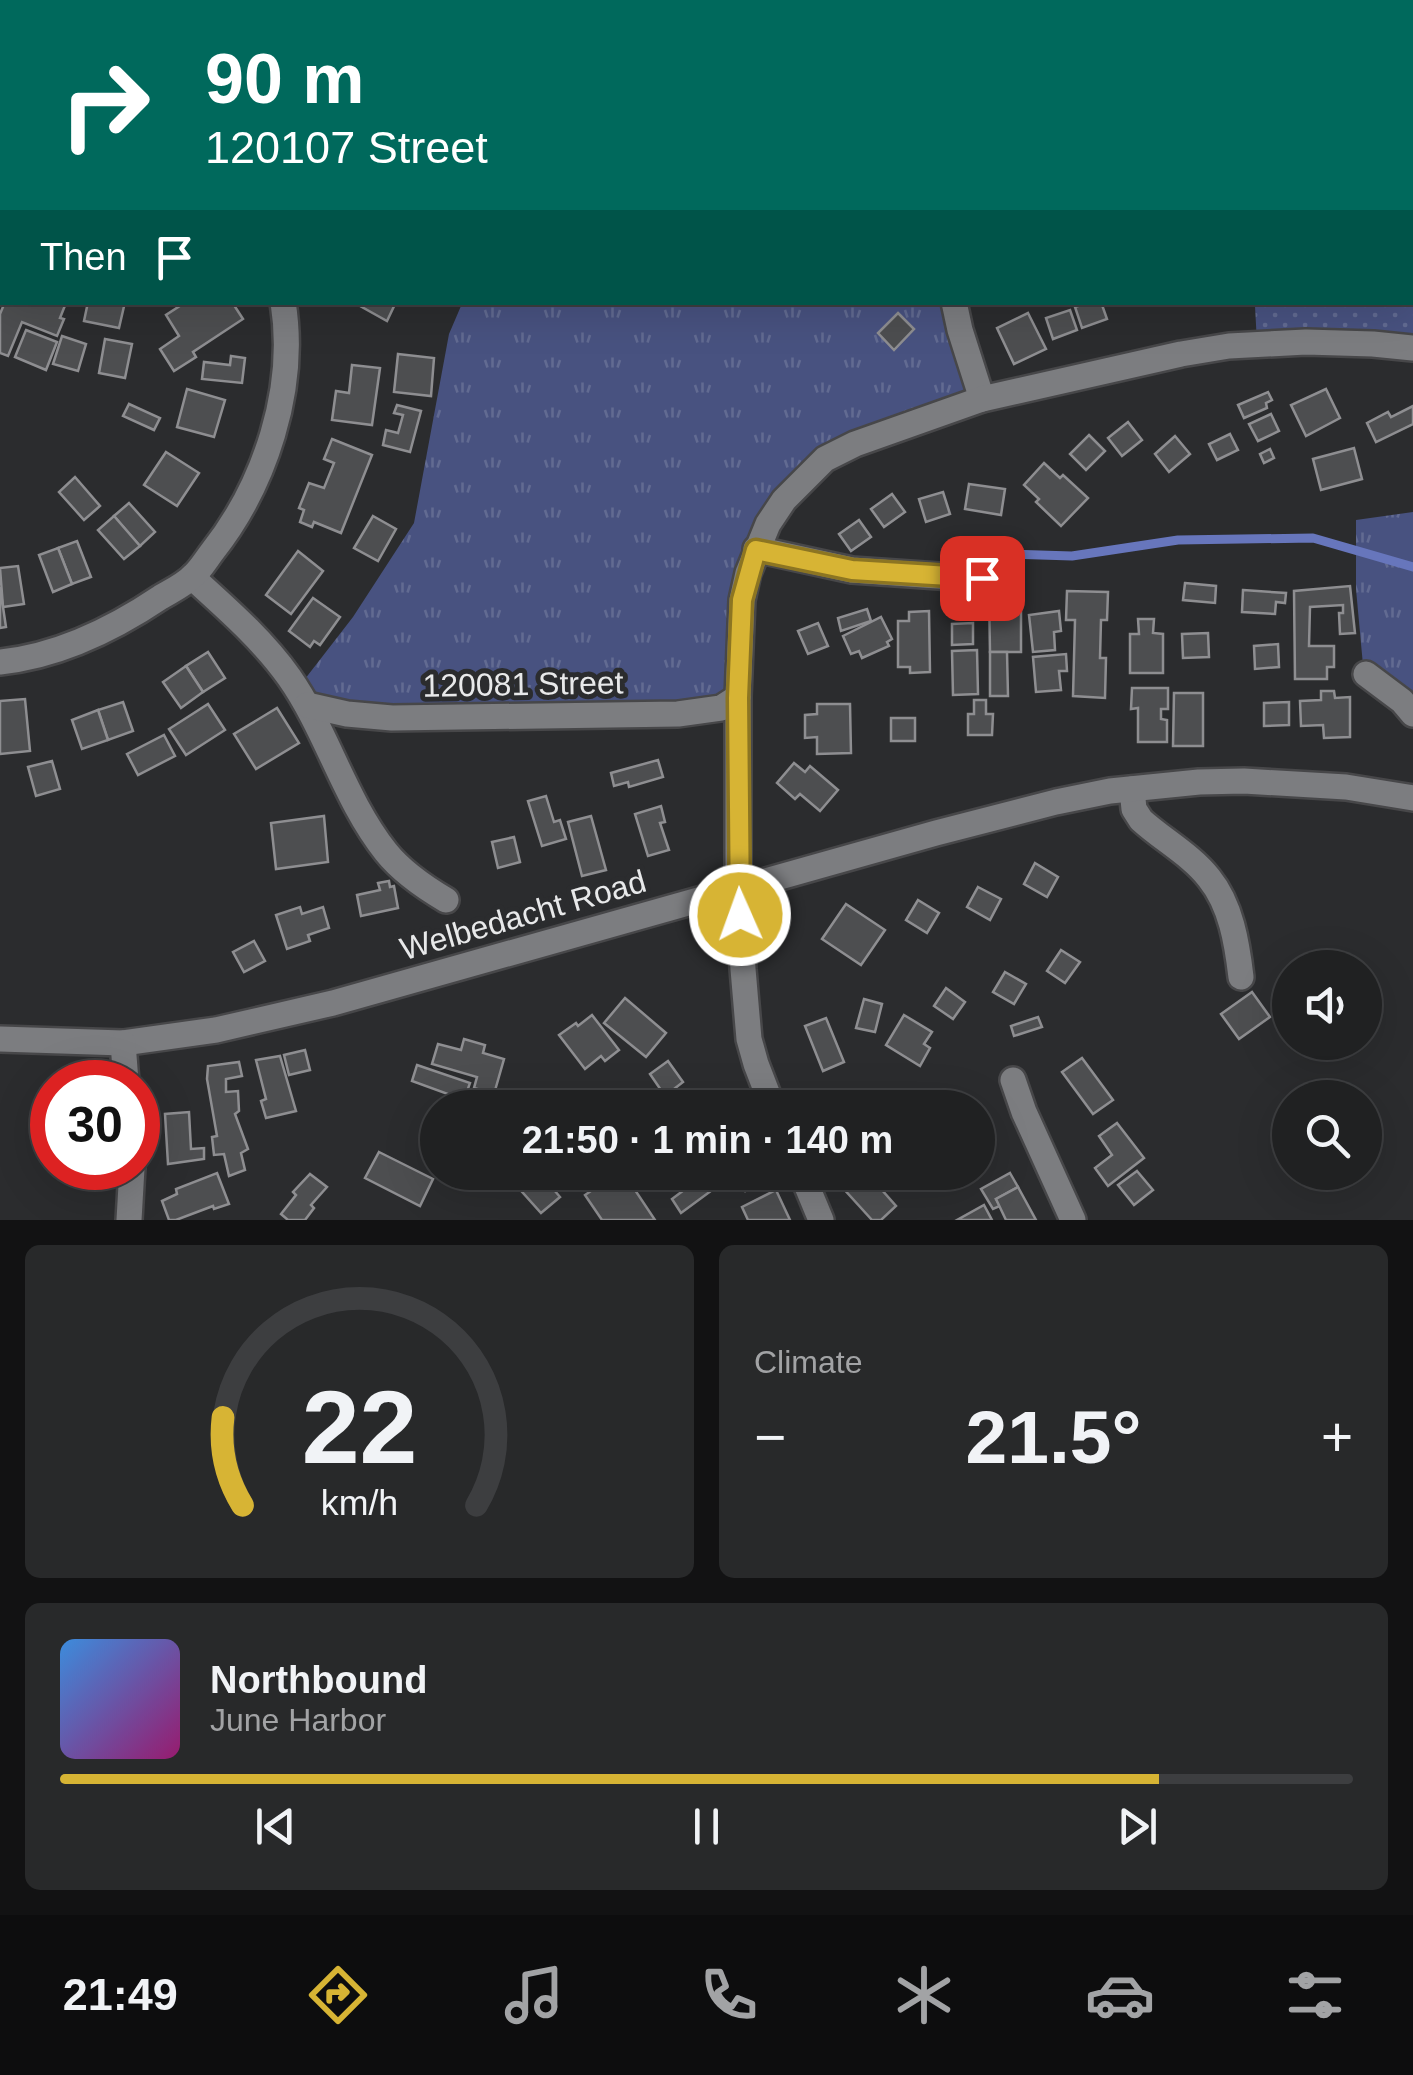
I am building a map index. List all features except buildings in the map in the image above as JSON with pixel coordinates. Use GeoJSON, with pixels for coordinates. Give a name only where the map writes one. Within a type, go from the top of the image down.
{"type":"FeatureCollection","features":[{"type":"Feature","properties":{"kind":"street"},"geometry":{"type":"LineString","coordinates":[[0,662],[28,659],[88,639],[131,617],[192,577],[232,528],[273,439],[284,362],[284,305]]}},
{"type":"Feature","properties":{"kind":"street"},"geometry":{"type":"LineString","coordinates":[[955,305],[982,399]]}},
{"type":"Feature","properties":{"kind":"street"},"geometry":{"type":"LineString","coordinates":[[765,1090],[749,1039],[738,888],[738,698],[742,600],[756,550],[784,500],[826,459],[855,444],[982,399],[1230,346],[1306,342],[1413,348]]}},
{"type":"Feature","properties":{"kind":"street"},"geometry":{"type":"LineString","coordinates":[[756,550],[852,570],[982,578]]}},
{"type":"Feature","properties":{"kind":"street"},"geometry":{"type":"LineString","coordinates":[[192,577],[259,640],[289,677],[386,853],[418,883],[446,900]]}},
{"type":"Feature","properties":{"kind":"street"},"geometry":{"type":"LineString","coordinates":[[1366,674],[1413,714]]}},
{"type":"Feature","properties":{"kind":"street","name":"120081 Street"},"geometry":{"type":"LineString","coordinates":[[306,706],[392,718],[661,715],[721,708],[738,698]]}},
{"type":"Feature","properties":{"kind":"street","name":"Welbedacht Road"},"geometry":{"type":"LineString","coordinates":[[0,1039],[124,1043],[216,1030],[334,1003],[1056,802],[1132,789],[1244,781],[1346,787],[1413,798]]}},
{"type":"Feature","properties":{"kind":"street"},"geometry":{"type":"LineString","coordinates":[[1132,789],[1134,810],[1141,820],[1209,877],[1223,900],[1238,949],[1241,976]]}},
{"type":"Feature","properties":{"kind":"street"},"geometry":{"type":"LineString","coordinates":[[124,1043],[125,1060]]}},
{"type":"Feature","properties":{"kind":"street"},"geometry":{"type":"LineString","coordinates":[[1014,1080],[1024,1112],[1073,1220]]}},
{"type":"Feature","properties":{"kind":"street"},"geometry":{"type":"LineString","coordinates":[[129,1220],[131,1190]]}},
{"type":"Feature","properties":{"kind":"street"},"geometry":{"type":"LineString","coordinates":[[808,1190],[821,1220]]}},
{"type":"Feature","properties":{"kind":"green space"},"geometry":{"type":"Polygon","coordinates":[[[961,305],[958,306],[984,399],[850,443],[766,525],[739,697],[721,707],[346,711],[298,688],[353,617],[414,523],[449,334],[461,306],[961,305]]]}},
{"type":"Feature","properties":{"kind":"green space"},"geometry":{"type":"Polygon","coordinates":[[[1413,305],[1413,345],[1257,343],[1255,306],[1413,305]]]}},
{"type":"Feature","properties":{"kind":"green space"},"geometry":{"type":"Polygon","coordinates":[[[1413,512],[1413,719],[1364,676],[1356,589],[1356,520],[1413,512]]]}},
{"type":"Feature","properties":{"kind":"waterway"},"geometry":{"type":"LineString","coordinates":[[1010,554],[1072,556],[1178,540],[1313,538],[1413,567]]}},
{"type":"Feature","properties":{"kind":"route"},"geometry":{"type":"LineString","coordinates":[[740,915],[738,698],[742,600],[756,550],[852,570],[982,578]]}}]}
